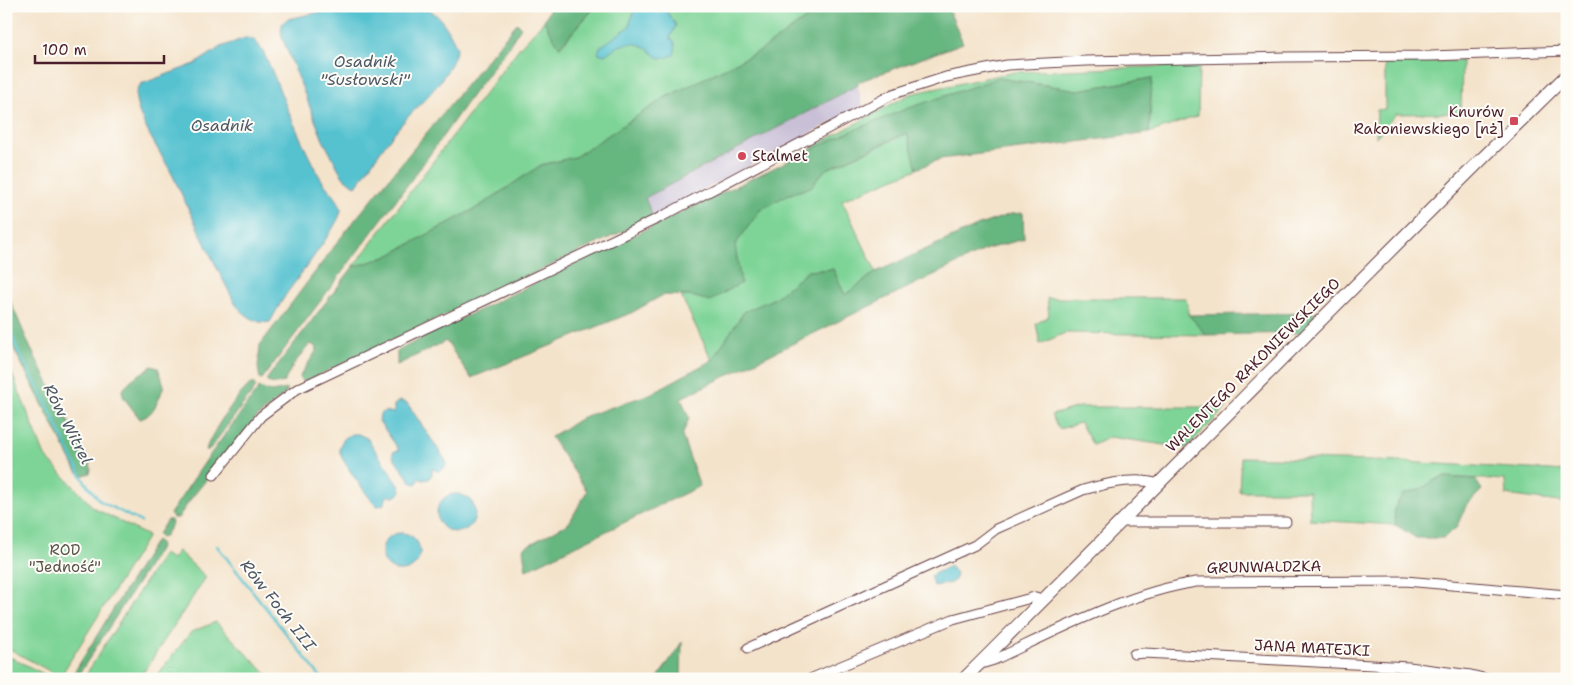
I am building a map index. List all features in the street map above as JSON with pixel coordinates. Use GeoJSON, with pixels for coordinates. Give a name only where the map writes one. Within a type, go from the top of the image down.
{"type":"FeatureCollection","features":[{"type":"Feature","properties":{"kind":"street"},"geometry":{"type":"LineString","coordinates":[[214,475],[261,416],[297,389],[659,218],[839,122],[910,87],[946,76],[1007,65],[1190,59],[1451,56],[1567,51]]}},
{"type":"Feature","properties":{"kind":"street","name":"WALENTEGO RAKONIEWSKIEGO"},"geometry":{"type":"LineString","coordinates":[[964,679],[1567,75]]}},
{"type":"Feature","properties":{"kind":"street"},"geometry":{"type":"LineString","coordinates":[[748,648],[975,546],[996,529],[1084,490],[1140,480],[1158,484]]}},
{"type":"Feature","properties":{"kind":"street"},"geometry":{"type":"LineString","coordinates":[[1121,522],[1286,522]]}},
{"type":"Feature","properties":{"kind":"street","name":"GRUNWALDZKA"},"geometry":{"type":"LineString","coordinates":[[977,666],[1098,613],[1170,586],[1196,582],[1405,581],[1567,595]]}},
{"type":"Feature","properties":{"kind":"street"},"geometry":{"type":"LineString","coordinates":[[810,679],[953,619],[1030,598],[1036,597],[1042,600]]}},
{"type":"Feature","properties":{"kind":"street","name":"JANA MATEJKI"},"geometry":{"type":"LineString","coordinates":[[1134,654],[1409,667],[1470,674],[1487,679]]}},
{"type":"Feature","properties":{"kind":"shaded area","name":"Stalmet"},"geometry":{"type":"Polygon","coordinates":[[[858,85],[862,106],[653,217],[644,199],[858,85]]]}},
{"type":"Feature","properties":{"kind":"green space"},"geometry":{"type":"Polygon","coordinates":[[[551,6],[596,6],[559,47],[544,21],[551,6]]]}},
{"type":"Feature","properties":{"kind":"green space"},"geometry":{"type":"Polygon","coordinates":[[[596,6],[824,6],[760,51],[666,97],[575,157],[541,165],[480,206],[386,257],[353,267],[520,47],[544,21],[560,47],[596,6]]]}},
{"type":"Feature","properties":{"kind":"green space"},"geometry":{"type":"Polygon","coordinates":[[[824,6],[947,6],[963,43],[858,82],[858,85],[645,198],[653,217],[304,382],[300,378],[301,374],[317,350],[311,344],[293,365],[284,382],[274,384],[267,382],[269,376],[353,267],[386,257],[480,206],[541,165],[575,157],[666,97],[760,51],[824,6]]]}},
{"type":"Feature","properties":{"kind":"green space"},"geometry":{"type":"Polygon","coordinates":[[[517,23],[521,27],[508,47],[423,164],[262,379],[260,379],[258,367],[260,345],[349,227],[517,23]]]}},
{"type":"Feature","properties":{"kind":"green space"},"geometry":{"type":"Polygon","coordinates":[[[1385,61],[1462,61],[1461,113],[1396,114],[1376,137],[1377,110],[1385,109],[1385,61]]]}},
{"type":"Feature","properties":{"kind":"green space"},"geometry":{"type":"Polygon","coordinates":[[[1199,65],[1198,116],[1149,133],[1152,78],[1078,90],[998,78],[771,170],[910,94],[1014,72],[1199,65]]]}},
{"type":"Feature","properties":{"kind":"green space"},"geometry":{"type":"Polygon","coordinates":[[[998,78],[1078,90],[1152,78],[1149,133],[940,159],[917,169],[907,133],[825,170],[811,187],[787,195],[760,210],[735,245],[741,283],[710,301],[691,296],[663,295],[631,313],[471,378],[446,341],[397,365],[397,351],[844,134],[906,109],[998,78]]]}},
{"type":"Feature","properties":{"kind":"green space"},"geometry":{"type":"Polygon","coordinates":[[[908,133],[917,169],[842,200],[876,272],[845,295],[833,269],[808,271],[775,298],[744,312],[712,360],[681,296],[691,296],[710,301],[735,245],[760,210],[787,195],[811,187],[825,170],[908,133]]]}},
{"type":"Feature","properties":{"kind":"green space"},"geometry":{"type":"Polygon","coordinates":[[[1023,213],[1024,239],[987,249],[681,398],[689,418],[682,436],[700,486],[526,570],[523,548],[569,523],[587,491],[551,437],[583,417],[650,394],[712,360],[744,312],[775,298],[808,271],[833,269],[845,295],[876,272],[979,225],[1011,214],[1023,213]]]}},
{"type":"Feature","properties":{"kind":"green space"},"geometry":{"type":"Polygon","coordinates":[[[6,291],[30,347],[90,463],[90,473],[82,475],[76,470],[6,332],[6,291]]]}},
{"type":"Feature","properties":{"kind":"green space"},"geometry":{"type":"Polygon","coordinates":[[[1047,298],[1186,298],[1189,315],[1206,335],[1065,333],[1040,344],[1036,324],[1049,316],[1047,298]]]}},
{"type":"Feature","properties":{"kind":"green space"},"geometry":{"type":"Polygon","coordinates":[[[1322,313],[1301,333],[1206,335],[1189,315],[1322,313]]]}},
{"type":"Feature","properties":{"kind":"green space","name":"ROD \"Jedność\""},"geometry":{"type":"Polygon","coordinates":[[[6,359],[45,456],[94,508],[148,536],[60,677],[6,647],[6,359]]]}},
{"type":"Feature","properties":{"kind":"green space"},"geometry":{"type":"Polygon","coordinates":[[[152,366],[158,368],[164,385],[153,410],[140,419],[124,398],[122,391],[131,380],[152,366]]]}},
{"type":"Feature","properties":{"kind":"green space"},"geometry":{"type":"Polygon","coordinates":[[[253,383],[256,387],[209,450],[206,450],[213,434],[226,414],[247,387],[253,383]]]}},
{"type":"Feature","properties":{"kind":"green space"},"geometry":{"type":"Polygon","coordinates":[[[259,388],[271,392],[287,389],[287,392],[255,419],[190,500],[178,518],[173,518],[170,514],[207,459],[259,388]]]}},
{"type":"Feature","properties":{"kind":"green space"},"geometry":{"type":"Polygon","coordinates":[[[1079,407],[1227,407],[1186,448],[1110,437],[1093,445],[1080,423],[1059,429],[1051,415],[1079,407]]]}},
{"type":"Feature","properties":{"kind":"green space"},"geometry":{"type":"Polygon","coordinates":[[[1241,457],[1403,462],[1567,471],[1567,503],[1506,495],[1505,480],[1443,477],[1433,481],[1394,509],[1396,525],[1310,520],[1309,491],[1239,491],[1241,457]]]}},
{"type":"Feature","properties":{"kind":"green space"},"geometry":{"type":"Polygon","coordinates":[[[1443,477],[1475,479],[1482,490],[1466,506],[1456,528],[1443,538],[1416,538],[1396,525],[1394,509],[1402,495],[1423,488],[1443,477]]]}},
{"type":"Feature","properties":{"kind":"green space"},"geometry":{"type":"Polygon","coordinates":[[[167,520],[171,520],[172,524],[164,537],[161,538],[158,534],[167,520]]]}},
{"type":"Feature","properties":{"kind":"green space"},"geometry":{"type":"Polygon","coordinates":[[[156,540],[161,544],[159,549],[83,668],[74,679],[70,679],[156,540]]]}},
{"type":"Feature","properties":{"kind":"green space"},"geometry":{"type":"Polygon","coordinates":[[[178,551],[206,577],[139,679],[83,679],[163,554],[172,559],[178,551]]]}},
{"type":"Feature","properties":{"kind":"green space"},"geometry":{"type":"Polygon","coordinates":[[[216,622],[271,679],[154,679],[191,632],[216,622]]]}},
{"type":"Feature","properties":{"kind":"green space"},"geometry":{"type":"Polygon","coordinates":[[[682,642],[681,679],[657,679],[682,642]]]}},
{"type":"Feature","properties":{"kind":"green space"},"geometry":{"type":"Polygon","coordinates":[[[6,655],[46,675],[44,679],[6,679],[6,655]]]}},
{"type":"Feature","properties":{"kind":"water","name":"Osadnik \"Susłowski\""},"geometry":{"type":"Polygon","coordinates":[[[400,5],[427,9],[441,20],[457,48],[453,61],[439,83],[403,122],[356,186],[343,177],[323,140],[281,32],[282,24],[285,20],[349,6],[400,5]]]}},
{"type":"Feature","properties":{"kind":"water"},"geometry":{"type":"Polygon","coordinates":[[[635,6],[668,6],[667,12],[676,25],[670,38],[675,45],[674,55],[660,58],[643,46],[632,43],[621,45],[605,55],[598,53],[600,47],[629,27],[635,6]]]}},
{"type":"Feature","properties":{"kind":"water","name":"Osadnik"},"geometry":{"type":"Polygon","coordinates":[[[245,38],[255,41],[264,54],[309,157],[323,182],[334,195],[341,210],[334,227],[285,296],[270,322],[260,322],[251,318],[236,305],[172,174],[144,123],[136,99],[141,84],[195,64],[221,47],[245,38]]]}},
{"type":"Feature","properties":{"kind":"water"},"geometry":{"type":"Polygon","coordinates":[[[399,401],[407,403],[446,461],[445,467],[442,470],[436,471],[432,468],[432,474],[429,479],[423,480],[418,478],[418,482],[415,484],[411,482],[393,456],[393,452],[399,450],[379,421],[380,414],[394,413],[394,405],[399,401]]]}},
{"type":"Feature","properties":{"kind":"water"},"geometry":{"type":"Polygon","coordinates":[[[352,434],[358,434],[367,438],[400,487],[401,491],[397,496],[392,497],[388,495],[383,505],[378,506],[374,504],[341,456],[341,443],[352,434]]]}},
{"type":"Feature","properties":{"kind":"water"},"geometry":{"type":"Polygon","coordinates":[[[456,494],[470,499],[475,513],[470,527],[456,532],[442,527],[437,513],[442,499],[456,494]]]}},
{"type":"Feature","properties":{"kind":"water"},"geometry":{"type":"Polygon","coordinates":[[[401,533],[415,538],[420,552],[415,566],[401,571],[387,566],[382,552],[387,538],[401,533]]]}},
{"type":"Feature","properties":{"kind":"water"},"geometry":{"type":"Polygon","coordinates":[[[950,566],[956,573],[955,580],[950,583],[934,586],[930,576],[950,566]]]}},
{"type":"Feature","properties":{"kind":"waterway","name":"Rów Witrel"},"geometry":{"type":"LineString","coordinates":[[6,311],[19,353],[46,402],[85,482],[100,501],[141,522]]}},
{"type":"Feature","properties":{"kind":"waterway","name":"Rów Foch III"},"geometry":{"type":"LineString","coordinates":[[217,546],[322,679]]}},
{"type":"Feature","properties":{"kind":"place","name":"Knurów Rakoniewskiego [nż]"},"geometry":{"type":"Point","coordinates":[1514,121]}},
{"type":"Feature","properties":{"kind":"place","name":"Stalmet"},"geometry":{"type":"Point","coordinates":[742,156]}}]}
